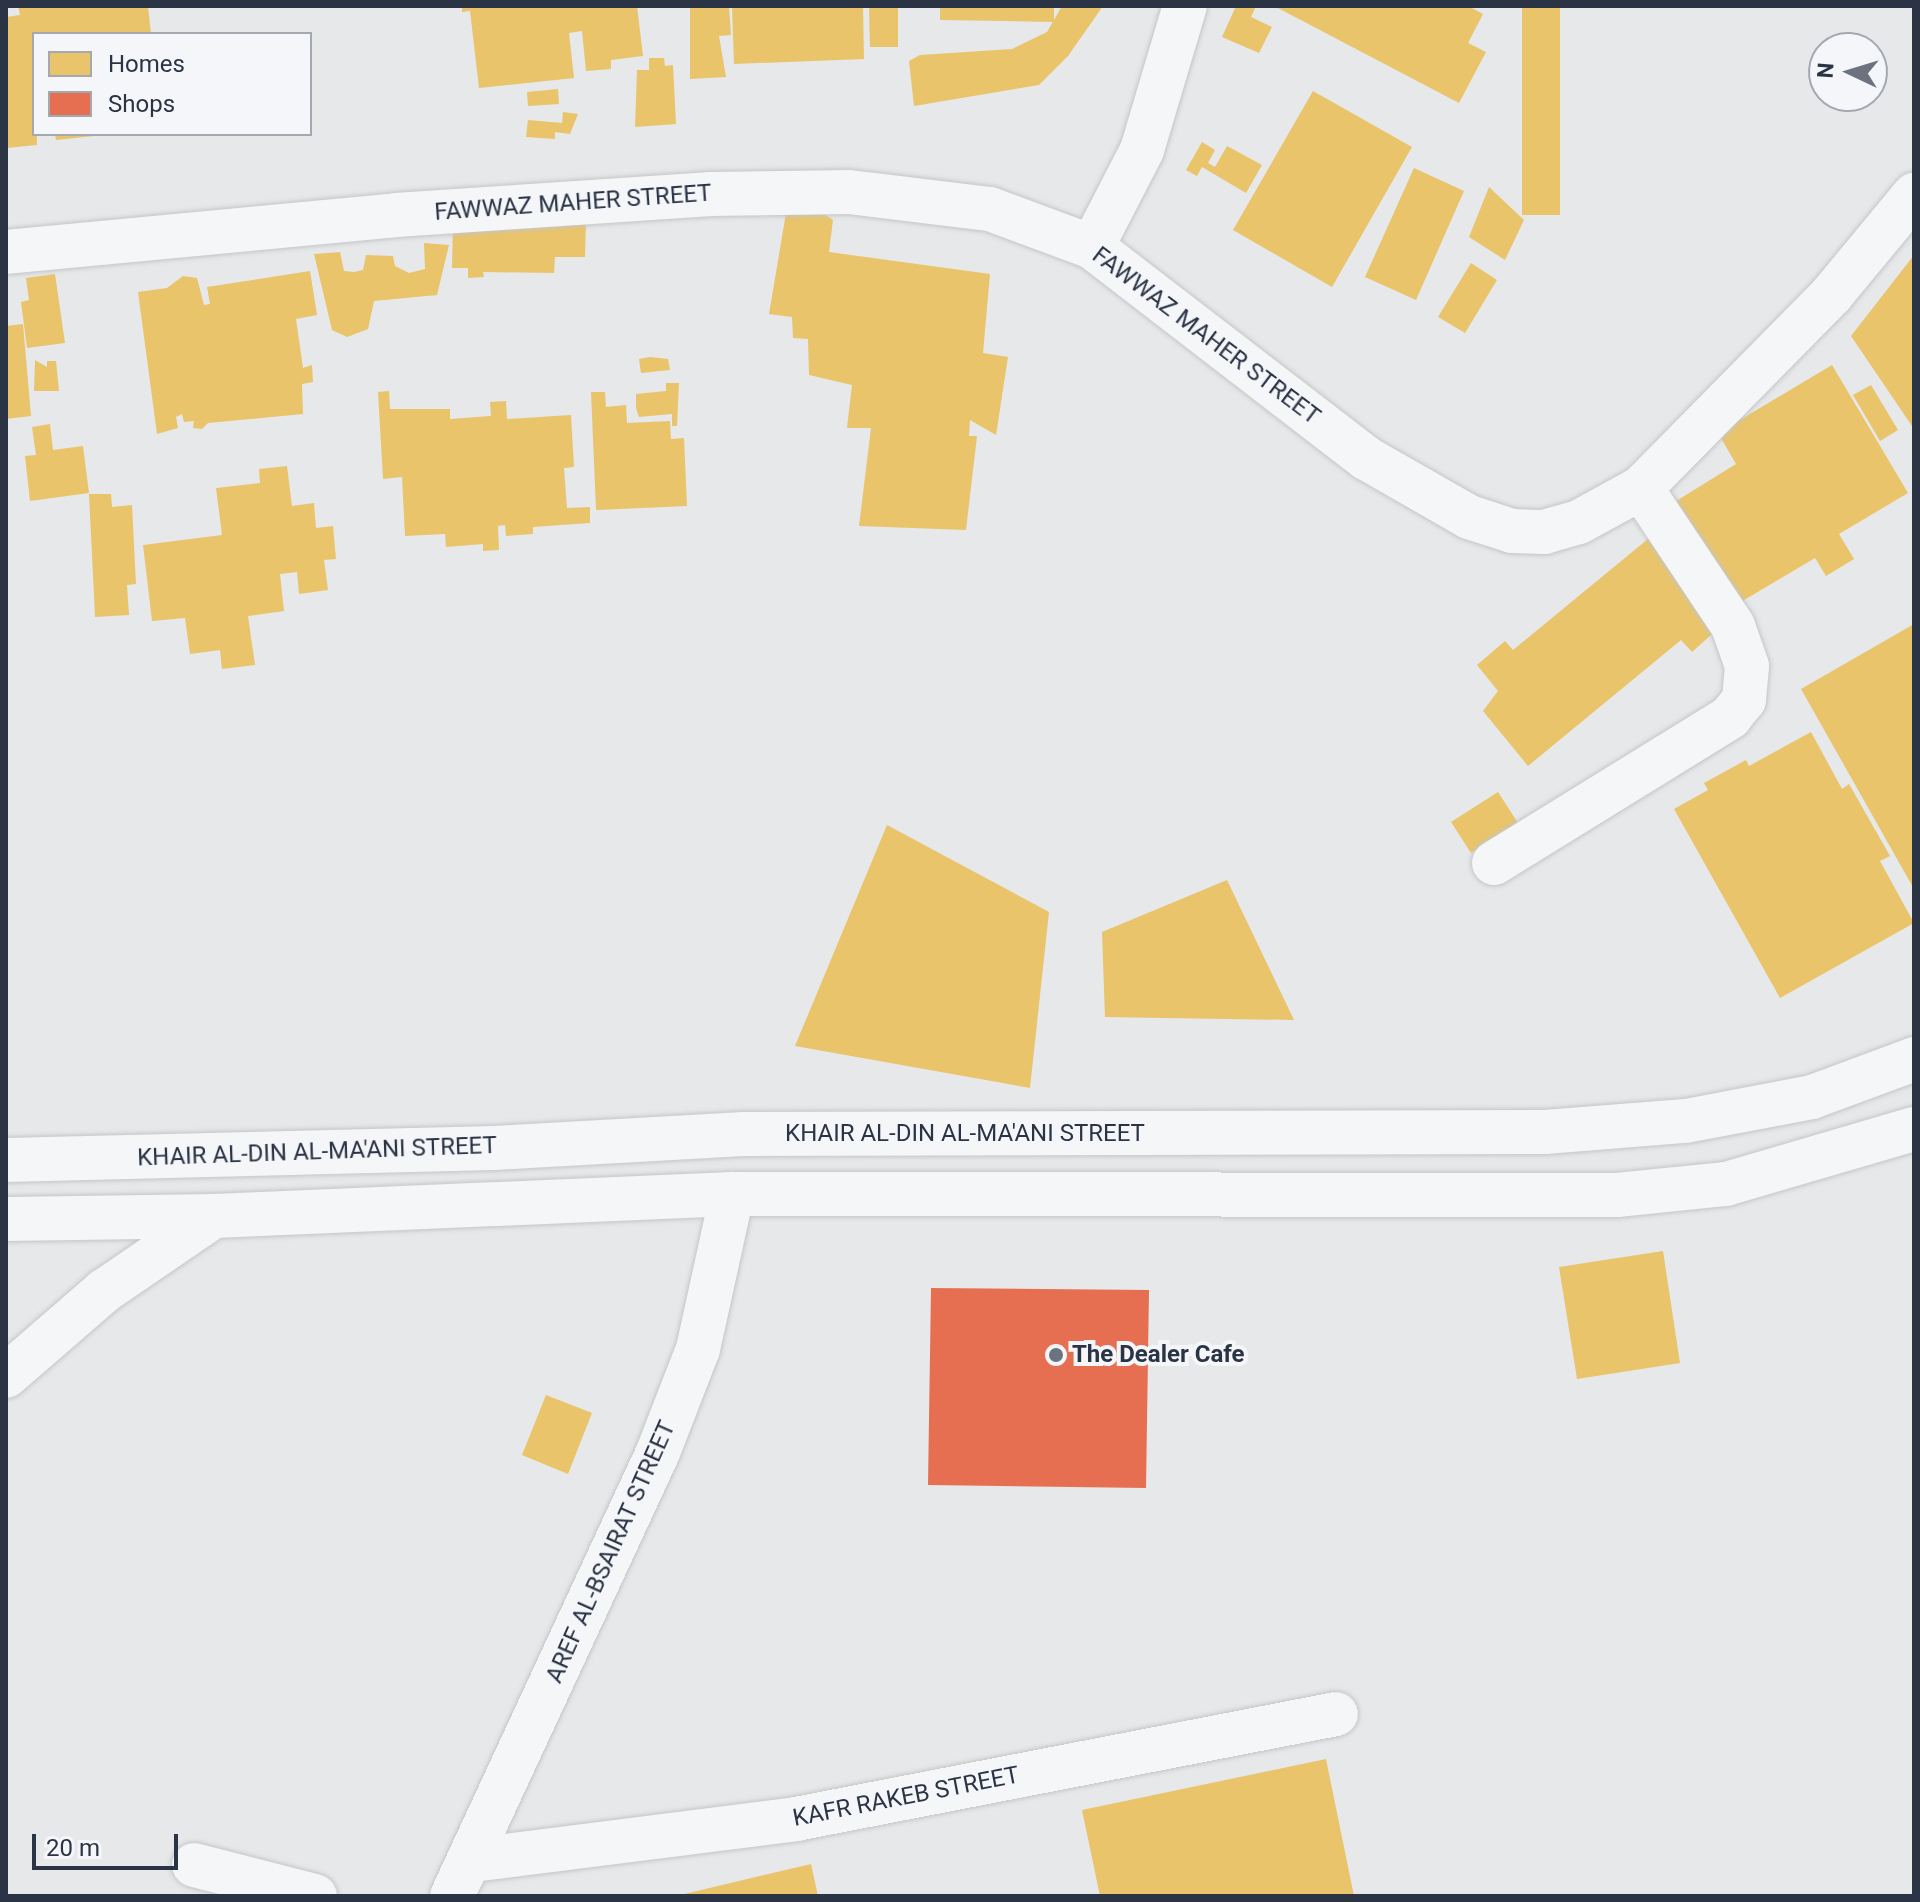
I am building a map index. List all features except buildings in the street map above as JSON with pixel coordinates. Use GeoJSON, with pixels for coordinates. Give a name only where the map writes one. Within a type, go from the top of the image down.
{"type":"FeatureCollection","features":[{"type":"Feature","properties":{"kind":"street"},"geometry":{"type":"LineString","coordinates":[[1092,247],[1142,150],[1185,6]]}},
{"type":"Feature","properties":{"kind":"street","name":"FAWWAZ MAHER STREET"},"geometry":{"type":"LineString","coordinates":[[6,252],[396,215],[711,194],[849,192],[990,209],[1092,247],[1366,458],[1469,517],[1512,531],[1544,532],[1579,522],[1641,488],[1832,294],[1914,195]]}},
{"type":"Feature","properties":{"kind":"street"},"geometry":{"type":"LineString","coordinates":[[1494,863],[1730,717],[1744,700],[1747,666],[1733,626],[1641,488]]}},
{"type":"Feature","properties":{"kind":"street","name":"KHAIR AL-DIN AL-MA'ANI STREET"},"geometry":{"type":"LineString","coordinates":[[6,1160],[494,1148],[744,1134],[1545,1132],[1686,1121],[1812,1097],[1914,1059]]}},
{"type":"Feature","properties":{"kind":"street"},"geometry":{"type":"LineString","coordinates":[[6,1219],[214,1216],[732,1194],[1617,1195],[1726,1184],[1914,1129]]}},
{"type":"Feature","properties":{"kind":"street","name":"AREF AL-BSAIRAT STREET"},"geometry":{"type":"LineString","coordinates":[[462,1878],[658,1452],[698,1349],[732,1194]]}},
{"type":"Feature","properties":{"kind":"street"},"geometry":{"type":"LineString","coordinates":[[6,1376],[94,1299],[214,1216]]}},
{"type":"Feature","properties":{"kind":"street","name":"KAFR RAKEB STREET"},"geometry":{"type":"LineString","coordinates":[[462,1878],[796,1819],[1336,1714]]}},
{"type":"Feature","properties":{"kind":"street"},"geometry":{"type":"LineString","coordinates":[[194,1865],[315,1896]]}},
{"type":"Feature","properties":{"kind":"place","name":"The Dealer Cafe"},"geometry":{"type":"Point","coordinates":[1056,1355]}}]}
